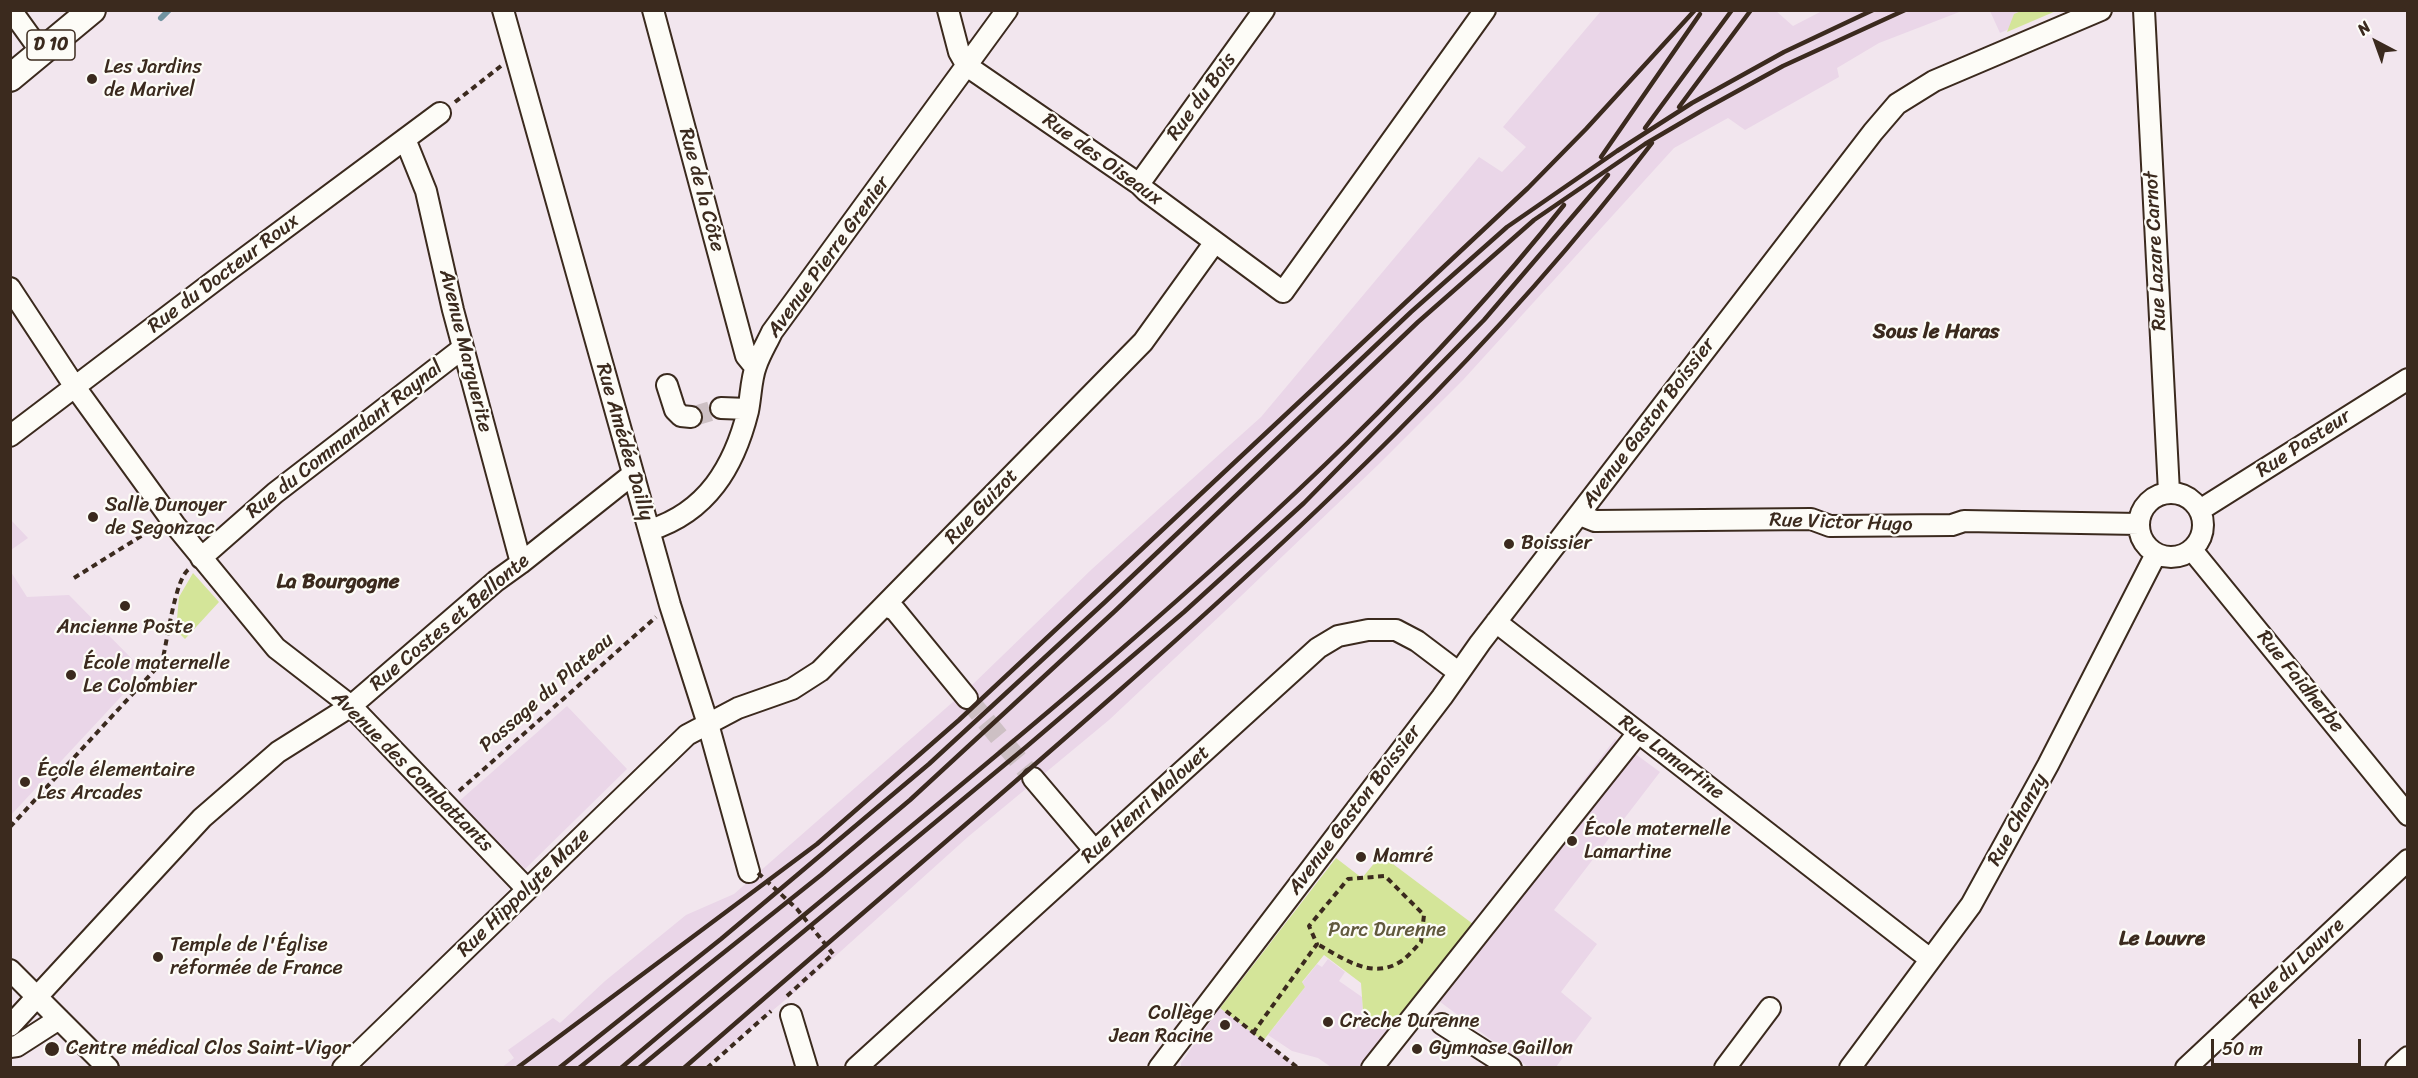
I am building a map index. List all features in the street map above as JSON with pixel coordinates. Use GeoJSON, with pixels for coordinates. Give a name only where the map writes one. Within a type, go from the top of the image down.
{"type":"FeatureCollection","features":[{"type":"Feature","properties":{"kind":"main road","name":"D 10"},"geometry":{"type":"LineString","coordinates":[[10,78],[92,10]]}},
{"type":"Feature","properties":{"kind":"street"},"geometry":{"type":"LineString","coordinates":[[11,10],[42,52]]}},
{"type":"Feature","properties":{"kind":"street","name":"Rue Amédée Dailly"},"geometry":{"type":"LineString","coordinates":[[503,10],[670,605],[753,872]]}},
{"type":"Feature","properties":{"kind":"street","name":"Rue de la Côte"},"geometry":{"type":"LineString","coordinates":[[653,10],[743,346],[746,356],[755,367]]}},
{"type":"Feature","properties":{"kind":"street"},"geometry":{"type":"LineString","coordinates":[[948,10],[959,52],[967,66]]}},
{"type":"Feature","properties":{"kind":"street","name":"Avenue Pierre Grenier"},"geometry":{"type":"LineString","coordinates":[[650,530],[667,524],[698,505],[723,475],[739,440],[748,409],[755,367],[772,332],[1007,10]]}},
{"type":"Feature","properties":{"kind":"street","name":"Rue du Bois"},"geometry":{"type":"LineString","coordinates":[[1139,184],[1264,10]]}},
{"type":"Feature","properties":{"kind":"street","name":"Rue des Oiseaux"},"geometry":{"type":"LineString","coordinates":[[967,66],[1139,184],[1283,292],[1485,10]]}},
{"type":"Feature","properties":{"kind":"street","name":"Avenue Gaston Boissier"},"geometry":{"type":"LineString","coordinates":[[1165,1064],[1342,826],[1442,698],[1458,672],[1496,622],[1794,233],[1897,104],[1934,81],[2101,10]]}},
{"type":"Feature","properties":{"kind":"street","name":"Rue Lazare Carnot"},"geometry":{"type":"LineString","coordinates":[[2144,10],[2169,492]]}},
{"type":"Feature","properties":{"kind":"street","name":"Rue du Docteur Roux"},"geometry":{"type":"LineString","coordinates":[[10,436],[440,113]]}},
{"type":"Feature","properties":{"kind":"street","name":"Avenue Marguerite"},"geometry":{"type":"LineString","coordinates":[[405,139],[426,191],[463,348],[521,563]]}},
{"type":"Feature","properties":{"kind":"street","name":"Rue Guizot"},"geometry":{"type":"LineString","coordinates":[[708,724],[738,708],[792,689],[808,680],[885,606],[1143,342],[1215,242]]}},
{"type":"Feature","properties":{"kind":"street","name":"Avenue des Combattants"},"geometry":{"type":"LineString","coordinates":[[10,288],[75,387],[170,518],[276,648],[351,706],[527,889]]}},
{"type":"Feature","properties":{"kind":"street","name":"Rue du Commandant Raynal"},"geometry":{"type":"LineString","coordinates":[[202,559],[275,493],[463,348]]}},
{"type":"Feature","properties":{"kind":"street","name":"Rue Pasteur"},"geometry":{"type":"LineString","coordinates":[[2200,510],[2408,379]]}},
{"type":"Feature","properties":{"kind":"street"},"geometry":{"type":"LineString","coordinates":[[667,385],[675,410],[681,416],[691,417]]}},
{"type":"Feature","properties":{"kind":"street"},"geometry":{"type":"LineString","coordinates":[[721,408],[748,409]]}},
{"type":"Feature","properties":{"kind":"street","name":"Rue Costes et Bellonte"},"geometry":{"type":"LineString","coordinates":[[10,1026],[202,818],[278,752],[351,706],[496,581],[633,474]]}},
{"type":"Feature","properties":{"kind":"street"},"geometry":{"type":"LineString","coordinates":[[2169,492],[2187,497],[2200,510],[2204,527],[2202,536],[2192,550],[2175,557],[2156,554],[2143,542],[2139,524],[2145,506],[2151,499],[2169,492]]}},
{"type":"Feature","properties":{"kind":"street","name":"Rue Victor Hugo"},"geometry":{"type":"LineString","coordinates":[[1580,515],[1595,521],[1811,519],[1830,526],[1952,525],[1964,521],[2139,524]]}},
{"type":"Feature","properties":{"kind":"street","name":"Rue Faidherbe"},"geometry":{"type":"LineString","coordinates":[[2192,550],[2408,815]]}},
{"type":"Feature","properties":{"kind":"street","name":"Rue Chanzy"},"geometry":{"type":"LineString","coordinates":[[1851,1068],[1971,905],[2048,765],[2156,554]]}},
{"type":"Feature","properties":{"kind":"street"},"geometry":{"type":"LineString","coordinates":[[885,606],[895,610],[967,698]]}},
{"type":"Feature","properties":{"kind":"street","name":"Rue Lamartine"},"geometry":{"type":"LineString","coordinates":[[1496,622],[1930,959]]}},
{"type":"Feature","properties":{"kind":"street","name":"Rue Henri Malouet"},"geometry":{"type":"LineString","coordinates":[[856,1068],[1318,648],[1338,636],[1368,630],[1396,630],[1416,640],[1458,672]]}},
{"type":"Feature","properties":{"kind":"street","name":"Rue Hippolyte Maze"},"geometry":{"type":"LineString","coordinates":[[343,1068],[687,735],[708,724]]}},
{"type":"Feature","properties":{"kind":"street"},"geometry":{"type":"LineString","coordinates":[[1372,1068],[1638,733]]}},
{"type":"Feature","properties":{"kind":"street"},"geometry":{"type":"LineString","coordinates":[[1033,778],[1095,852]]}},
{"type":"Feature","properties":{"kind":"street","name":"Rue du Louvre"},"geometry":{"type":"LineString","coordinates":[[2186,1068],[2408,860]]}},
{"type":"Feature","properties":{"kind":"street"},"geometry":{"type":"LineString","coordinates":[[10,970],[108,1068]]}},
{"type":"Feature","properties":{"kind":"street"},"geometry":{"type":"LineString","coordinates":[[1725,1068],[1770,1008]]}},
{"type":"Feature","properties":{"kind":"street"},"geometry":{"type":"LineString","coordinates":[[781,1009],[807,1068]]}},
{"type":"Feature","properties":{"kind":"street"},"geometry":{"type":"LineString","coordinates":[[10,1047],[17,1046],[59,1019]]}},
{"type":"Feature","properties":{"kind":"street"},"geometry":{"type":"LineString","coordinates":[[1442,1024],[1511,1068]]}},
{"type":"Feature","properties":{"kind":"street"},"geometry":{"type":"LineString","coordinates":[[2396,1068],[2408,1057]]}},
{"type":"Feature","properties":{"kind":"path"},"geometry":{"type":"LineString","coordinates":[[440,113],[515,55]]}},
{"type":"Feature","properties":{"kind":"path"},"geometry":{"type":"LineString","coordinates":[[74,578],[170,518]]}},
{"type":"Feature","properties":{"kind":"path"},"geometry":{"type":"LineString","coordinates":[[10,827],[162,662],[170,632],[176,592],[185,572],[202,559]]}},
{"type":"Feature","properties":{"kind":"path","name":"Passage du Plateau"},"geometry":{"type":"LineString","coordinates":[[445,803],[670,605]]}},
{"type":"Feature","properties":{"kind":"path"},"geometry":{"type":"LineString","coordinates":[[707,1068],[781,1009],[800,984],[833,954],[797,909],[753,872]]}},
{"type":"Feature","properties":{"kind":"path"},"geometry":{"type":"LineString","coordinates":[[1385,876],[1424,915],[1421,942],[1400,962],[1384,968],[1362,968],[1317,944],[1309,926],[1348,879],[1385,876]]}},
{"type":"Feature","properties":{"kind":"path"},"geometry":{"type":"LineString","coordinates":[[1253,1033],[1317,944]]}},
{"type":"Feature","properties":{"kind":"path"},"geometry":{"type":"LineString","coordinates":[[1212,999],[1298,1068]]}},
{"type":"Feature","properties":{"kind":"shaded area"},"geometry":{"type":"Polygon","coordinates":[[[1601,11],[1776,11],[1793,26],[1822,11],[1962,11],[1879,43],[1837,68],[1839,77],[1745,130],[1728,118],[1674,148],[1463,380],[1240,597],[1109,720],[969,836],[801,987],[704,1067],[501,1068],[514,1058],[508,1050],[553,1018],[560,1023],[605,981],[686,915],[734,894],[970,687],[1092,569],[1261,417],[1479,157],[1502,172],[1526,147],[1503,127],[1601,11]]]}},
{"type":"Feature","properties":{"kind":"shaded area"},"geometry":{"type":"Polygon","coordinates":[[[1990,11],[2051,11],[2000,33],[1990,11]]]}},
{"type":"Feature","properties":{"kind":"shaded area"},"geometry":{"type":"Polygon","coordinates":[[[10,519],[28,538],[11,550],[10,550],[10,519]]]}},
{"type":"Feature","properties":{"kind":"shaded area","name":"École maternelle Le Colombier"},"geometry":{"type":"Polygon","coordinates":[[[11,572],[27,597],[69,595],[135,662],[130,687],[11,815],[11,572]]]}},
{"type":"Feature","properties":{"kind":"shaded area"},"geometry":{"type":"Polygon","coordinates":[[[567,706],[627,769],[525,869],[457,803],[567,706]]]}},
{"type":"Feature","properties":{"kind":"shaded area","name":"École maternelle Lamartine"},"geometry":{"type":"Polygon","coordinates":[[[1615,739],[1660,772],[1554,910],[1597,944],[1561,992],[1592,1018],[1556,1067],[1528,1067],[1424,990],[1615,739]]]}},
{"type":"Feature","properties":{"kind":"shaded area","name":"Crèche Durenne"},"geometry":{"type":"Polygon","coordinates":[[[1328,959],[1345,972],[1339,981],[1362,997],[1363,1011],[1392,1032],[1366,1068],[1331,1067],[1318,1058],[1292,1051],[1268,1035],[1305,987],[1302,983],[1317,964],[1322,967],[1328,959]]]}},
{"type":"Feature","properties":{"kind":"shaded area","name":"Collège Jean Racine"},"geometry":{"type":"Polygon","coordinates":[[[1220,1008],[1298,1067],[1181,1068],[1181,1063],[1220,1008]]]}},
{"type":"Feature","properties":{"kind":"green space"},"geometry":{"type":"Polygon","coordinates":[[[2021,11],[2056,11],[2007,32],[2014,14],[2021,11]]]}},
{"type":"Feature","properties":{"kind":"green space"},"geometry":{"type":"Polygon","coordinates":[[[193,573],[219,602],[185,639],[176,630],[179,597],[193,573]]]}},
{"type":"Feature","properties":{"kind":"green space","name":"Parc Durenne"},"geometry":{"type":"Polygon","coordinates":[[[1381,855],[1473,924],[1392,1032],[1363,1011],[1361,983],[1324,955],[1302,982],[1305,987],[1263,1041],[1220,1008],[1336,858],[1362,878],[1381,855]]]}},
{"type":"Feature","properties":{"kind":"waterway"},"geometry":{"type":"LineString","coordinates":[[161,18],[169,10]]}},
{"type":"Feature","properties":{"kind":"tunnel"},"geometry":{"type":"LineString","coordinates":[[691,417],[721,408]]}},
{"type":"Feature","properties":{"kind":"tunnel"},"geometry":{"type":"LineString","coordinates":[[967,698],[1033,778]]}},
{"type":"Feature","properties":{"kind":"railway"},"geometry":{"type":"LineString","coordinates":[[517,1068],[817,844],[959,720],[1528,188],[1586,129],[1695,10]]}},
{"type":"Feature","properties":{"kind":"railway"},"geometry":{"type":"LineString","coordinates":[[1645,128],[1732,10]]}},
{"type":"Feature","properties":{"kind":"railway"},"geometry":{"type":"LineString","coordinates":[[1679,107],[1751,10]]}},
{"type":"Feature","properties":{"kind":"railway"},"geometry":{"type":"LineString","coordinates":[[559,1068],[721,939],[929,764],[1105,602],[1411,312],[1507,227],[1617,151],[1692,103],[1784,52],[1873,10]]}},
{"type":"Feature","properties":{"kind":"railway"},"geometry":{"type":"LineString","coordinates":[[579,1068],[821,875],[910,800],[1115,611],[1418,322],[1534,220],[1645,144],[1703,110],[1783,66],[1905,10]]}},
{"type":"Feature","properties":{"kind":"railway"},"geometry":{"type":"LineString","coordinates":[[1601,157],[1700,14]]}},
{"type":"Feature","properties":{"kind":"railway"},"geometry":{"type":"LineString","coordinates":[[684,1068],[1112,697],[1256,568],[1396,434],[1463,364],[1529,293],[1652,143]]}},
{"type":"Feature","properties":{"kind":"railway"},"geometry":{"type":"LineString","coordinates":[[639,1068],[1026,747],[1184,612],[1304,503],[1484,320],[1608,175]]}},
{"type":"Feature","properties":{"kind":"railway"},"geometry":{"type":"LineString","coordinates":[[621,1068],[1049,711],[1231,553],[1405,386],[1513,267],[1564,205]]}},
{"type":"Feature","properties":{"kind":"place","name":"Les Jardins de Marivel"},"geometry":{"type":"Point","coordinates":[92,79]}},
{"type":"Feature","properties":{"kind":"place","name":"Salle Dunoyer de Segonzac"},"geometry":{"type":"Point","coordinates":[93,517]}},
{"type":"Feature","properties":{"kind":"place","name":"Boissier"},"geometry":{"type":"Point","coordinates":[1509,544]}},
{"type":"Feature","properties":{"kind":"place","name":"Ancienne Poste"},"geometry":{"type":"Point","coordinates":[125,606]}},
{"type":"Feature","properties":{"kind":"place","name":"École maternelle Le Colombier"},"geometry":{"type":"Point","coordinates":[71,675]}},
{"type":"Feature","properties":{"kind":"place","name":"École élementaire Les Arcades"},"geometry":{"type":"Point","coordinates":[25,782]}},
{"type":"Feature","properties":{"kind":"place","name":"École maternelle Lamartine"},"geometry":{"type":"Point","coordinates":[1572,841]}},
{"type":"Feature","properties":{"kind":"place","name":"Mamré"},"geometry":{"type":"Point","coordinates":[1361,857]}},
{"type":"Feature","properties":{"kind":"place","name":"Temple de l'Église réformée de France"},"geometry":{"type":"Point","coordinates":[158,957]}},
{"type":"Feature","properties":{"kind":"place","name":"Crèche Durenne"},"geometry":{"type":"Point","coordinates":[1328,1022]}},
{"type":"Feature","properties":{"kind":"place","name":"Collège Jean Racine"},"geometry":{"type":"Point","coordinates":[1225,1025]}},
{"type":"Feature","properties":{"kind":"place","name":"Centre médical Clos Saint-Vigor"},"geometry":{"type":"Point","coordinates":[52,1049]}},
{"type":"Feature","properties":{"kind":"place","name":"Gymnase Gaillon"},"geometry":{"type":"Point","coordinates":[1417,1049]}},
{"type":"Feature","properties":{"kind":"district","name":"Sous le Haras"},"geometry":{"type":"Point","coordinates":[1936,333]}},
{"type":"Feature","properties":{"kind":"district","name":"La Bourgogne"},"geometry":{"type":"Point","coordinates":[338,583]}},
{"type":"Feature","properties":{"kind":"district","name":"Le Louvre"},"geometry":{"type":"Point","coordinates":[2162,940]}}]}
